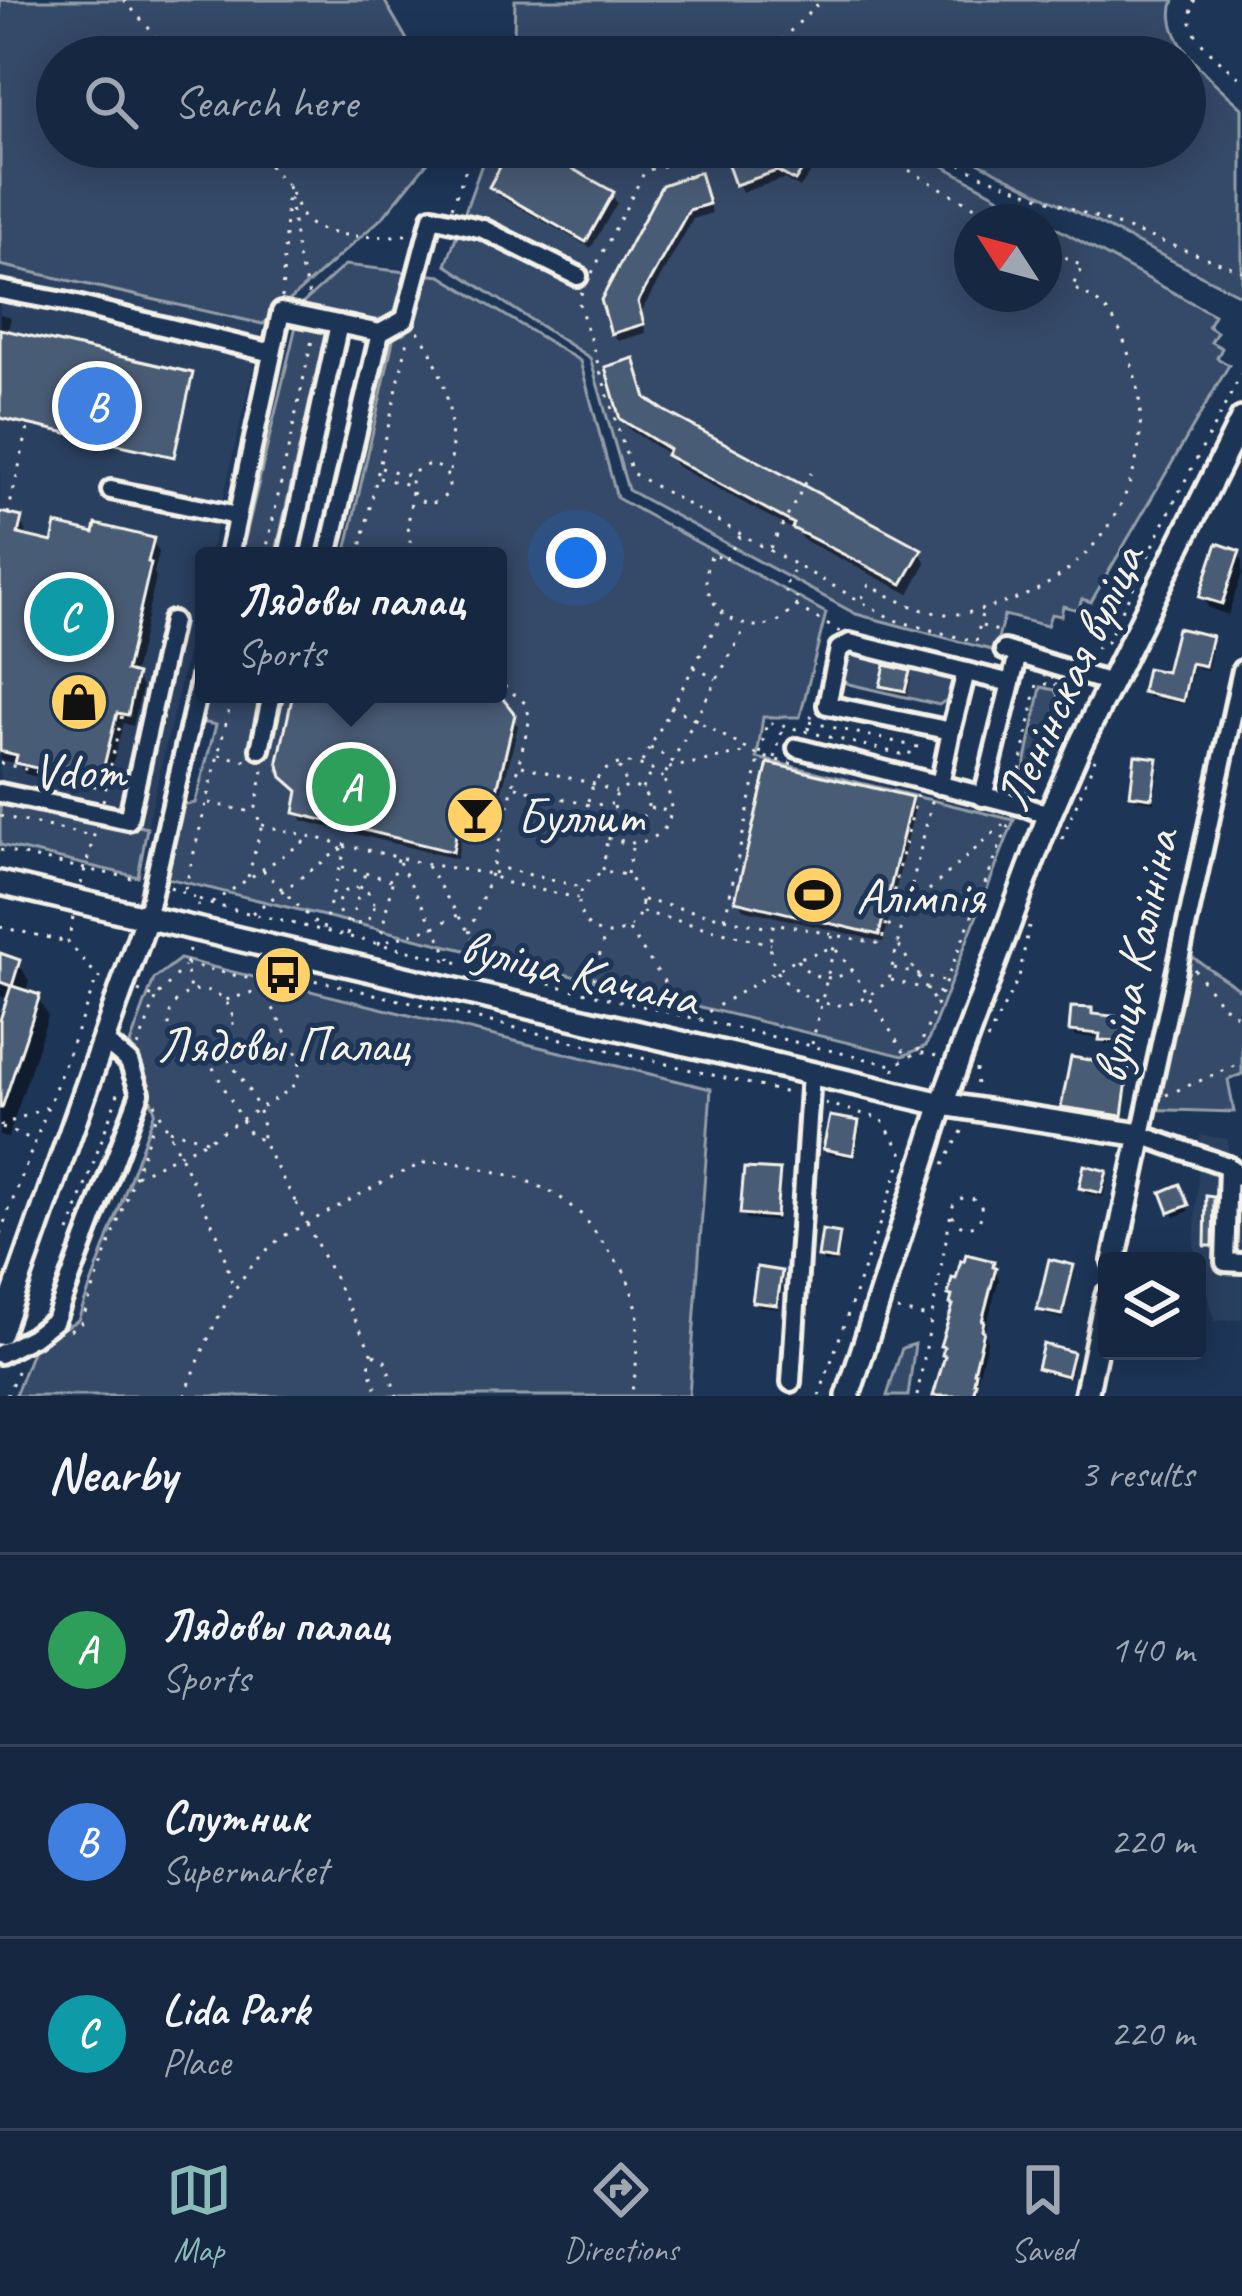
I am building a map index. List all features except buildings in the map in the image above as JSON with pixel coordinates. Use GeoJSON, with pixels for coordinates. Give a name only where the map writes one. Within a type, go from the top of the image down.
{"type":"FeatureCollection","features":[{"type":"Feature","properties":{"kind":"main road","name":"Ленінская вуліца"},"geometry":{"type":"LineString","coordinates":[[848,1396],[943,1104],[1049,816],[1110,683],[1240,426]]}},
{"type":"Feature","properties":{"kind":"main road","name":"вуліца Качана"},"geometry":{"type":"LineString","coordinates":[[0,883],[943,1104],[1141,1136]]}},
{"type":"Feature","properties":{"kind":"main road"},"geometry":{"type":"LineString","coordinates":[[0,1333],[146,920]]}},
{"type":"Feature","properties":{"kind":"main road","name":"вуліца Калініна"},"geometry":{"type":"LineString","coordinates":[[1116,1252],[1141,1136]]}},
{"type":"Feature","properties":{"kind":"main road"},"geometry":{"type":"LineString","coordinates":[[1086,1396],[1098,1339]]}},
{"type":"Feature","properties":{"kind":"street"},"geometry":{"type":"LineString","coordinates":[[231,547],[281,312],[380,333],[405,319],[433,217],[483,229],[578,276]]}},
{"type":"Feature","properties":{"kind":"street"},"geometry":{"type":"LineString","coordinates":[[0,290],[272,353]]}},
{"type":"Feature","properties":{"kind":"street"},"geometry":{"type":"LineString","coordinates":[[290,547],[339,324]]}},
{"type":"Feature","properties":{"kind":"street"},"geometry":{"type":"LineString","coordinates":[[330,547],[380,333]]}},
{"type":"Feature","properties":{"kind":"street"},"geometry":{"type":"LineString","coordinates":[[111,490],[237,517]]}},
{"type":"Feature","properties":{"kind":"street"},"geometry":{"type":"LineString","coordinates":[[0,793],[128,820],[172,621]]}},
{"type":"Feature","properties":{"kind":"street"},"geometry":{"type":"LineString","coordinates":[[951,731],[827,705],[839,649],[850,643],[1011,683]]}},
{"type":"Feature","properties":{"kind":"street"},"geometry":{"type":"LineString","coordinates":[[983,797],[1011,683],[1009,646],[1110,683]]}},
{"type":"Feature","properties":{"kind":"street","name":"вуліца Калініна"},"geometry":{"type":"LineString","coordinates":[[1141,1136],[1242,670]]}},
{"type":"Feature","properties":{"kind":"street"},"geometry":{"type":"LineString","coordinates":[[937,791],[967,672]]}},
{"type":"Feature","properties":{"kind":"street"},"geometry":{"type":"LineString","coordinates":[[146,920],[195,703]]}},
{"type":"Feature","properties":{"kind":"street"},"geometry":{"type":"LineString","coordinates":[[260,749],[270,703]]}},
{"type":"Feature","properties":{"kind":"street"},"geometry":{"type":"LineString","coordinates":[[797,748],[937,791],[983,797],[1049,816]]}},
{"type":"Feature","properties":{"kind":"street"},"geometry":{"type":"LineString","coordinates":[[0,1354],[55,1320],[140,1093],[129,1062],[103,1040]]}},
{"type":"Feature","properties":{"kind":"street"},"geometry":{"type":"LineString","coordinates":[[791,1382],[811,1073]]}},
{"type":"Feature","properties":{"kind":"street"},"geometry":{"type":"LineString","coordinates":[[1141,1136],[1235,1172],[1226,1262],[1242,1263]]}},
{"type":"Feature","properties":{"kind":"path"},"geometry":{"type":"LineString","coordinates":[[124,0],[156,36]]}},
{"type":"Feature","properties":{"kind":"path"},"geometry":{"type":"LineString","coordinates":[[785,36],[822,0]]}},
{"type":"Feature","properties":{"kind":"path"},"geometry":{"type":"LineString","coordinates":[[1193,0],[1190,22],[1198,36]]}},
{"type":"Feature","properties":{"kind":"path"},"geometry":{"type":"LineString","coordinates":[[1206,46],[1242,80]]}},
{"type":"Feature","properties":{"kind":"path"},"geometry":{"type":"LineString","coordinates":[[272,168],[306,221],[327,230],[380,238],[428,232]]}},
{"type":"Feature","properties":{"kind":"path"},"geometry":{"type":"LineString","coordinates":[[447,220],[467,168]]}},
{"type":"Feature","properties":{"kind":"path"},"geometry":{"type":"LineString","coordinates":[[659,168],[645,172],[578,300],[632,473],[894,620],[976,642],[982,609]]}},
{"type":"Feature","properties":{"kind":"path"},"geometry":{"type":"LineString","coordinates":[[905,168],[970,204]]}},
{"type":"Feature","properties":{"kind":"path"},"geometry":{"type":"LineString","coordinates":[[968,168],[1242,271]]}},
{"type":"Feature","properties":{"kind":"path"},"geometry":{"type":"LineString","coordinates":[[281,312],[288,186]]}},
{"type":"Feature","properties":{"kind":"path"},"geometry":{"type":"LineString","coordinates":[[267,547],[316,320],[298,257],[288,186]]}},
{"type":"Feature","properties":{"kind":"path"},"geometry":{"type":"LineString","coordinates":[[860,601],[869,585],[904,604],[940,614],[967,613],[1010,601],[1069,568],[1115,516],[1141,447],[1137,384],[1118,328],[1103,306],[1072,287],[1083,267],[1062,255]]}},
{"type":"Feature","properties":{"kind":"path"},"geometry":{"type":"LineString","coordinates":[[361,547],[411,328],[427,344],[451,416],[453,454],[447,493],[436,502],[422,502],[412,492]]}},
{"type":"Feature","properties":{"kind":"path"},"geometry":{"type":"LineString","coordinates":[[1060,668],[1065,653],[1086,654],[1107,642],[1242,373]]}},
{"type":"Feature","properties":{"kind":"path"},"geometry":{"type":"LineString","coordinates":[[8,514],[29,424]]}},
{"type":"Feature","properties":{"kind":"path"},"geometry":{"type":"LineString","coordinates":[[411,547],[412,476],[422,466],[435,465],[449,479]]}},
{"type":"Feature","properties":{"kind":"path"},"geometry":{"type":"LineString","coordinates":[[379,468],[412,476]]}},
{"type":"Feature","properties":{"kind":"path"},"geometry":{"type":"LineString","coordinates":[[769,550],[811,472]]}},
{"type":"Feature","properties":{"kind":"path"},"geometry":{"type":"LineString","coordinates":[[377,477],[410,485]]}},
{"type":"Feature","properties":{"kind":"path"},"geometry":{"type":"LineString","coordinates":[[0,500],[10,502]]}},
{"type":"Feature","properties":{"kind":"path"},"geometry":{"type":"LineString","coordinates":[[741,534],[725,561],[712,554],[706,572],[709,592],[723,613],[746,626],[772,624],[789,615],[801,600],[783,590],[796,565]]}},
{"type":"Feature","properties":{"kind":"path"},"geometry":{"type":"LineString","coordinates":[[362,543],[363,547]]}},
{"type":"Feature","properties":{"kind":"path"},"geometry":{"type":"LineString","coordinates":[[641,763],[723,613]]}},
{"type":"Feature","properties":{"kind":"path"},"geometry":{"type":"LineString","coordinates":[[663,778],[746,626]]}},
{"type":"Feature","properties":{"kind":"path"},"geometry":{"type":"LineString","coordinates":[[980,626],[1009,646]]}},
{"type":"Feature","properties":{"kind":"path"},"geometry":{"type":"LineString","coordinates":[[693,666],[716,679]]}},
{"type":"Feature","properties":{"kind":"path"},"geometry":{"type":"LineString","coordinates":[[1018,806],[1067,707],[1067,696],[1054,684],[1037,684],[1020,772],[1033,775]]}},
{"type":"Feature","properties":{"kind":"path"},"geometry":{"type":"LineString","coordinates":[[469,933],[491,874],[530,718],[525,703],[507,688]]}},
{"type":"Feature","properties":{"kind":"path"},"geometry":{"type":"LineString","coordinates":[[185,891],[231,703]]}},
{"type":"Feature","properties":{"kind":"path"},"geometry":{"type":"LineString","coordinates":[[671,706],[759,757]]}},
{"type":"Feature","properties":{"kind":"path"},"geometry":{"type":"LineString","coordinates":[[108,751],[115,752],[122,714]]}},
{"type":"Feature","properties":{"kind":"path"},"geometry":{"type":"LineString","coordinates":[[725,918],[767,722],[909,756],[911,746]]}},
{"type":"Feature","properties":{"kind":"path"},"geometry":{"type":"LineString","coordinates":[[810,722],[926,749]]}},
{"type":"Feature","properties":{"kind":"path"},"geometry":{"type":"LineString","coordinates":[[774,760],[783,725]]}},
{"type":"Feature","properties":{"kind":"path"},"geometry":{"type":"LineString","coordinates":[[648,747],[671,759]]}},
{"type":"Feature","properties":{"kind":"path"},"geometry":{"type":"LineString","coordinates":[[668,768],[751,752]]}},
{"type":"Feature","properties":{"kind":"path"},"geometry":{"type":"LineString","coordinates":[[219,755],[266,765],[255,812],[262,825],[248,877]]}},
{"type":"Feature","properties":{"kind":"path"},"geometry":{"type":"LineString","coordinates":[[1060,841],[1096,757]]}},
{"type":"Feature","properties":{"kind":"path"},"geometry":{"type":"LineString","coordinates":[[0,763],[105,789]]}},
{"type":"Feature","properties":{"kind":"path"},"geometry":{"type":"LineString","coordinates":[[641,763],[663,778],[671,794],[671,811],[658,835],[646,842],[621,844],[598,830],[591,818],[594,784],[608,768],[641,763]]}},
{"type":"Feature","properties":{"kind":"path"},"geometry":{"type":"LineString","coordinates":[[617,764],[629,787]]}},
{"type":"Feature","properties":{"kind":"path"},"geometry":{"type":"LineString","coordinates":[[519,766],[618,793]]}},
{"type":"Feature","properties":{"kind":"path"},"geometry":{"type":"LineString","coordinates":[[642,790],[652,768]]}},
{"type":"Feature","properties":{"kind":"path"},"geometry":{"type":"LineString","coordinates":[[514,787],[589,805],[614,804]]}},
{"type":"Feature","properties":{"kind":"path"},"geometry":{"type":"LineString","coordinates":[[629,787],[642,790],[649,807],[642,819],[621,819],[614,804],[618,793],[629,787]]}},
{"type":"Feature","properties":{"kind":"path"},"geometry":{"type":"LineString","coordinates":[[917,793],[881,944],[774,923],[771,944],[776,971],[793,991],[821,1003],[843,1005],[870,996],[889,980],[937,791]]}},
{"type":"Feature","properties":{"kind":"path"},"geometry":{"type":"LineString","coordinates":[[207,803],[255,812]]}},
{"type":"Feature","properties":{"kind":"path"},"geometry":{"type":"LineString","coordinates":[[649,807],[671,811]]}},
{"type":"Feature","properties":{"kind":"path"},"geometry":{"type":"LineString","coordinates":[[885,929],[1012,815],[918,1052]]}},
{"type":"Feature","properties":{"kind":"path"},"geometry":{"type":"LineString","coordinates":[[0,817],[93,836]]}},
{"type":"Feature","properties":{"kind":"path"},"geometry":{"type":"LineString","coordinates":[[621,844],[628,822]]}},
{"type":"Feature","properties":{"kind":"path"},"geometry":{"type":"LineString","coordinates":[[262,825],[426,864],[491,874],[503,882],[578,898]]}},
{"type":"Feature","properties":{"kind":"path"},"geometry":{"type":"LineString","coordinates":[[210,904],[311,837]]}},
{"type":"Feature","properties":{"kind":"path"},"geometry":{"type":"LineString","coordinates":[[602,872],[608,838]]}},
{"type":"Feature","properties":{"kind":"path"},"geometry":{"type":"LineString","coordinates":[[323,931],[346,845]]}},
{"type":"Feature","properties":{"kind":"path"},"geometry":{"type":"LineString","coordinates":[[251,914],[346,845]]}},
{"type":"Feature","properties":{"kind":"path"},"geometry":{"type":"LineString","coordinates":[[626,876],[633,845]]}},
{"type":"Feature","properties":{"kind":"path"},"geometry":{"type":"LineString","coordinates":[[0,850],[85,869]]}},
{"type":"Feature","properties":{"kind":"path"},"geometry":{"type":"LineString","coordinates":[[379,944],[397,857]]}},
{"type":"Feature","properties":{"kind":"path"},"geometry":{"type":"LineString","coordinates":[[397,857],[452,961]]}},
{"type":"Feature","properties":{"kind":"path"},"geometry":{"type":"LineString","coordinates":[[426,864],[494,971]]}},
{"type":"Feature","properties":{"kind":"path"},"geometry":{"type":"LineString","coordinates":[[340,867],[392,880]]}},
{"type":"Feature","properties":{"kind":"path"},"geometry":{"type":"LineString","coordinates":[[262,868],[323,931]]}},
{"type":"Feature","properties":{"kind":"path"},"geometry":{"type":"LineString","coordinates":[[491,874],[505,869],[582,887]]}},
{"type":"Feature","properties":{"kind":"path"},"geometry":{"type":"LineString","coordinates":[[602,872],[626,876],[634,882],[641,900],[640,912],[628,929],[604,934],[584,922],[578,898],[582,887],[602,872]]}},
{"type":"Feature","properties":{"kind":"path"},"geometry":{"type":"LineString","coordinates":[[347,936],[365,873]]}},
{"type":"Feature","properties":{"kind":"path"},"geometry":{"type":"LineString","coordinates":[[558,881],[565,896]]}},
{"type":"Feature","properties":{"kind":"path"},"geometry":{"type":"LineString","coordinates":[[361,889],[372,897],[374,911],[365,922],[351,924],[340,915],[338,902],[347,890],[361,889]]}},
{"type":"Feature","properties":{"kind":"path"},"geometry":{"type":"LineString","coordinates":[[200,899],[895,1065]]}},
{"type":"Feature","properties":{"kind":"path"},"geometry":{"type":"LineString","coordinates":[[641,900],[772,929]]}},
{"type":"Feature","properties":{"kind":"path"},"geometry":{"type":"LineString","coordinates":[[666,917],[679,908]]}},
{"type":"Feature","properties":{"kind":"path"},"geometry":{"type":"LineString","coordinates":[[640,912],[771,944]]}},
{"type":"Feature","properties":{"kind":"path"},"geometry":{"type":"LineString","coordinates":[[700,913],[707,927]]}},
{"type":"Feature","properties":{"kind":"path"},"geometry":{"type":"LineString","coordinates":[[379,944],[458,915]]}},
{"type":"Feature","properties":{"kind":"path"},"geometry":{"type":"LineString","coordinates":[[984,1046],[1019,977],[1030,923]]}},
{"type":"Feature","properties":{"kind":"path"},"geometry":{"type":"LineString","coordinates":[[737,934],[752,924]]}},
{"type":"Feature","properties":{"kind":"path"},"geometry":{"type":"LineString","coordinates":[[0,927],[68,942]]}},
{"type":"Feature","properties":{"kind":"path"},"geometry":{"type":"LineString","coordinates":[[628,929],[687,1015]]}},
{"type":"Feature","properties":{"kind":"path"},"geometry":{"type":"LineString","coordinates":[[591,993],[604,934]]}},
{"type":"Feature","properties":{"kind":"path"},"geometry":{"type":"LineString","coordinates":[[812,1046],[834,947],[832,934]]}},
{"type":"Feature","properties":{"kind":"path"},"geometry":{"type":"LineString","coordinates":[[899,945],[937,1005]]}},
{"type":"Feature","properties":{"kind":"path"},"geometry":{"type":"LineString","coordinates":[[697,1019],[796,958],[834,947]]}},
{"type":"Feature","properties":{"kind":"path"},"geometry":{"type":"LineString","coordinates":[[834,947],[908,1058]]}},
{"type":"Feature","properties":{"kind":"path"},"geometry":{"type":"LineString","coordinates":[[1180,952],[1221,1004],[1242,1019]]}},
{"type":"Feature","properties":{"kind":"path"},"geometry":{"type":"LineString","coordinates":[[796,958],[814,976],[843,976],[852,970]]}},
{"type":"Feature","properties":{"kind":"path"},"geometry":{"type":"LineString","coordinates":[[186,964],[260,981],[283,976],[324,982],[881,1119],[904,1157],[819,1396]]}},
{"type":"Feature","properties":{"kind":"path"},"geometry":{"type":"LineString","coordinates":[[186,964],[190,991]]}},
{"type":"Feature","properties":{"kind":"path"},"geometry":{"type":"LineString","coordinates":[[70,1231],[129,1062],[157,998],[186,964]]}},
{"type":"Feature","properties":{"kind":"path"},"geometry":{"type":"LineString","coordinates":[[892,968],[946,982]]}},
{"type":"Feature","properties":{"kind":"path"},"geometry":{"type":"LineString","coordinates":[[0,1234],[98,976],[157,998]]}},
{"type":"Feature","properties":{"kind":"path"},"geometry":{"type":"LineString","coordinates":[[889,980],[942,994]]}},
{"type":"Feature","properties":{"kind":"path"},"geometry":{"type":"LineString","coordinates":[[136,1176],[208,1140],[291,1089],[300,1060],[260,981]]}},
{"type":"Feature","properties":{"kind":"path"},"geometry":{"type":"LineString","coordinates":[[203,989],[226,1000],[234,1025],[221,1048],[206,1054],[182,1048],[169,1029],[172,1006],[180,997],[203,989]]}},
{"type":"Feature","properties":{"kind":"path"},"geometry":{"type":"LineString","coordinates":[[226,1000],[263,989]]}},
{"type":"Feature","properties":{"kind":"path"},"geometry":{"type":"LineString","coordinates":[[221,1048],[258,1109],[265,1128],[262,1141]]}},
{"type":"Feature","properties":{"kind":"path"},"geometry":{"type":"LineString","coordinates":[[206,1054],[250,1134],[262,1141],[373,1352],[385,1361],[398,1396]]}},
{"type":"Feature","properties":{"kind":"path"},"geometry":{"type":"LineString","coordinates":[[1148,1103],[1242,1064]]}},
{"type":"Feature","properties":{"kind":"path"},"geometry":{"type":"LineString","coordinates":[[151,1092],[219,1238],[233,1288]]}},
{"type":"Feature","properties":{"kind":"path"},"geometry":{"type":"LineString","coordinates":[[0,1127],[47,1107]]}},
{"type":"Feature","properties":{"kind":"path"},"geometry":{"type":"LineString","coordinates":[[62,1335],[81,1323],[158,1112]]}},
{"type":"Feature","properties":{"kind":"path"},"geometry":{"type":"LineString","coordinates":[[0,1127],[35,1140]]}},
{"type":"Feature","properties":{"kind":"path"},"geometry":{"type":"LineString","coordinates":[[168,1130],[208,1140]]}},
{"type":"Feature","properties":{"kind":"path"},"geometry":{"type":"LineString","coordinates":[[961,1137],[972,1134]]}},
{"type":"Feature","properties":{"kind":"path"},"geometry":{"type":"LineString","coordinates":[[185,1396],[233,1288],[268,1248],[394,1176],[424,1163],[452,1162],[518,1177],[556,1195],[584,1216],[626,1274],[638,1311],[631,1396]]}},
{"type":"Feature","properties":{"kind":"path"},"geometry":{"type":"LineString","coordinates":[[917,1396],[930,1318],[951,1214],[954,1203],[963,1196],[974,1197],[981,1205],[976,1225],[966,1228],[951,1214]]}},
{"type":"Feature","properties":{"kind":"path"},"geometry":{"type":"LineString","coordinates":[[893,1309],[930,1318]]}},
{"type":"Feature","properties":{"kind":"path"},"geometry":{"type":"LineString","coordinates":[[7,1396],[32,1337]]}},
{"type":"Feature","properties":{"kind":"path"},"geometry":{"type":"LineString","coordinates":[[373,1352],[369,1367],[379,1396]]}},
{"type":"Feature","properties":{"kind":"shaded area"},"geometry":{"type":"Polygon","coordinates":[[[0,0],[384,0],[405,36],[36,36],[36,168],[423,168],[384,216],[263,324],[0,265],[0,0]]]}},
{"type":"Feature","properties":{"kind":"shaded area"},"geometry":{"type":"Polygon","coordinates":[[[515,0],[1174,0],[1171,15],[1177,36],[514,34],[515,0]]]}},
{"type":"Feature","properties":{"kind":"shaded area"},"geometry":{"type":"Polygon","coordinates":[[[1206,75],[1242,108],[1242,296],[989,168],[1206,168],[1206,75]]]}},
{"type":"Feature","properties":{"kind":"shaded area"},"geometry":{"type":"Polygon","coordinates":[[[481,168],[947,168],[1012,204],[954,204],[954,312],[1062,312],[1062,231],[1214,315],[1208,326],[1217,332],[1211,342],[1222,348],[1217,358],[1229,365],[1091,602],[1082,599],[1078,610],[1063,606],[1061,616],[1051,614],[1047,626],[1004,615],[995,651],[856,614],[628,490],[590,358],[446,265],[481,168]]]}},
{"type":"Feature","properties":{"kind":"shaded area"},"geometry":{"type":"Polygon","coordinates":[[[0,265],[263,324],[212,547],[195,547],[195,620],[147,828],[0,794],[0,265]]]}},
{"type":"Feature","properties":{"kind":"shaded area"},"geometry":{"type":"Polygon","coordinates":[[[345,265],[441,276],[580,361],[617,498],[826,613],[800,717],[763,717],[757,758],[1014,820],[926,1046],[903,1056],[167,878],[184,805],[195,803],[216,725],[201,722],[206,703],[262,703],[250,753],[268,757],[281,703],[291,703],[279,770],[282,777],[298,791],[453,851],[457,829],[479,829],[491,815],[515,715],[506,703],[507,547],[347,547],[396,327],[330,313],[277,547],[243,547],[301,305],[345,265]],[[768,763],[736,901],[912,797],[768,763]]]}},
{"type":"Feature","properties":{"kind":"shaded area"},"geometry":{"type":"Polygon","coordinates":[[[856,653],[950,676],[951,697],[939,705],[849,684],[843,680],[842,667],[856,653]]]}},
{"type":"Feature","properties":{"kind":"shaded area"},"geometry":{"type":"Polygon","coordinates":[[[1041,687],[1055,690],[1062,703],[1031,771],[1024,770],[1041,687]]]}},
{"type":"Feature","properties":{"kind":"shaded area"},"geometry":{"type":"Polygon","coordinates":[[[0,794],[147,828],[138,877],[0,845],[0,794]]]}},
{"type":"Feature","properties":{"kind":"shaded area"},"geometry":{"type":"Polygon","coordinates":[[[1172,943],[1242,991],[1242,1074],[1228,1080],[1234,1112],[1139,1109],[1172,943]]]}},
{"type":"Feature","properties":{"kind":"shaded area"},"geometry":{"type":"Polygon","coordinates":[[[180,959],[711,1089],[689,1396],[15,1396],[35,1344],[78,1320],[155,1111],[130,1044],[154,979],[180,959]]]}},
{"type":"Feature","properties":{"kind":"shaded area"},"geometry":{"type":"Polygon","coordinates":[[[1200,1135],[1228,1139],[1228,1157],[1242,1167],[1242,1319],[1215,1321],[1206,1289],[1206,1252],[1195,1252],[1200,1135]]]}},
{"type":"Feature","properties":{"kind":"shaded area"},"geometry":{"type":"Polygon","coordinates":[[[915,1344],[908,1396],[887,1396],[902,1348],[915,1344]]]}},
{"type":"Feature","properties":{"kind":"place","name":"Спутник"},"geometry":{"type":"Point","coordinates":[97,406]}},
{"type":"Feature","properties":{"kind":"place","name":"Lida Park"},"geometry":{"type":"Point","coordinates":[69,617]}},
{"type":"Feature","properties":{"kind":"place","name":"Vdom"},"geometry":{"type":"Point","coordinates":[79,702]}},
{"type":"Feature","properties":{"kind":"place","name":"Лядовы палац"},"geometry":{"type":"Point","coordinates":[351,787]}},
{"type":"Feature","properties":{"kind":"place","name":"Буллит"},"geometry":{"type":"Point","coordinates":[475,815]}},
{"type":"Feature","properties":{"kind":"place","name":"Алімпія"},"geometry":{"type":"Point","coordinates":[814,895]}},
{"type":"Feature","properties":{"kind":"place","name":"Лядовы Палац"},"geometry":{"type":"Point","coordinates":[283,975]}}]}
